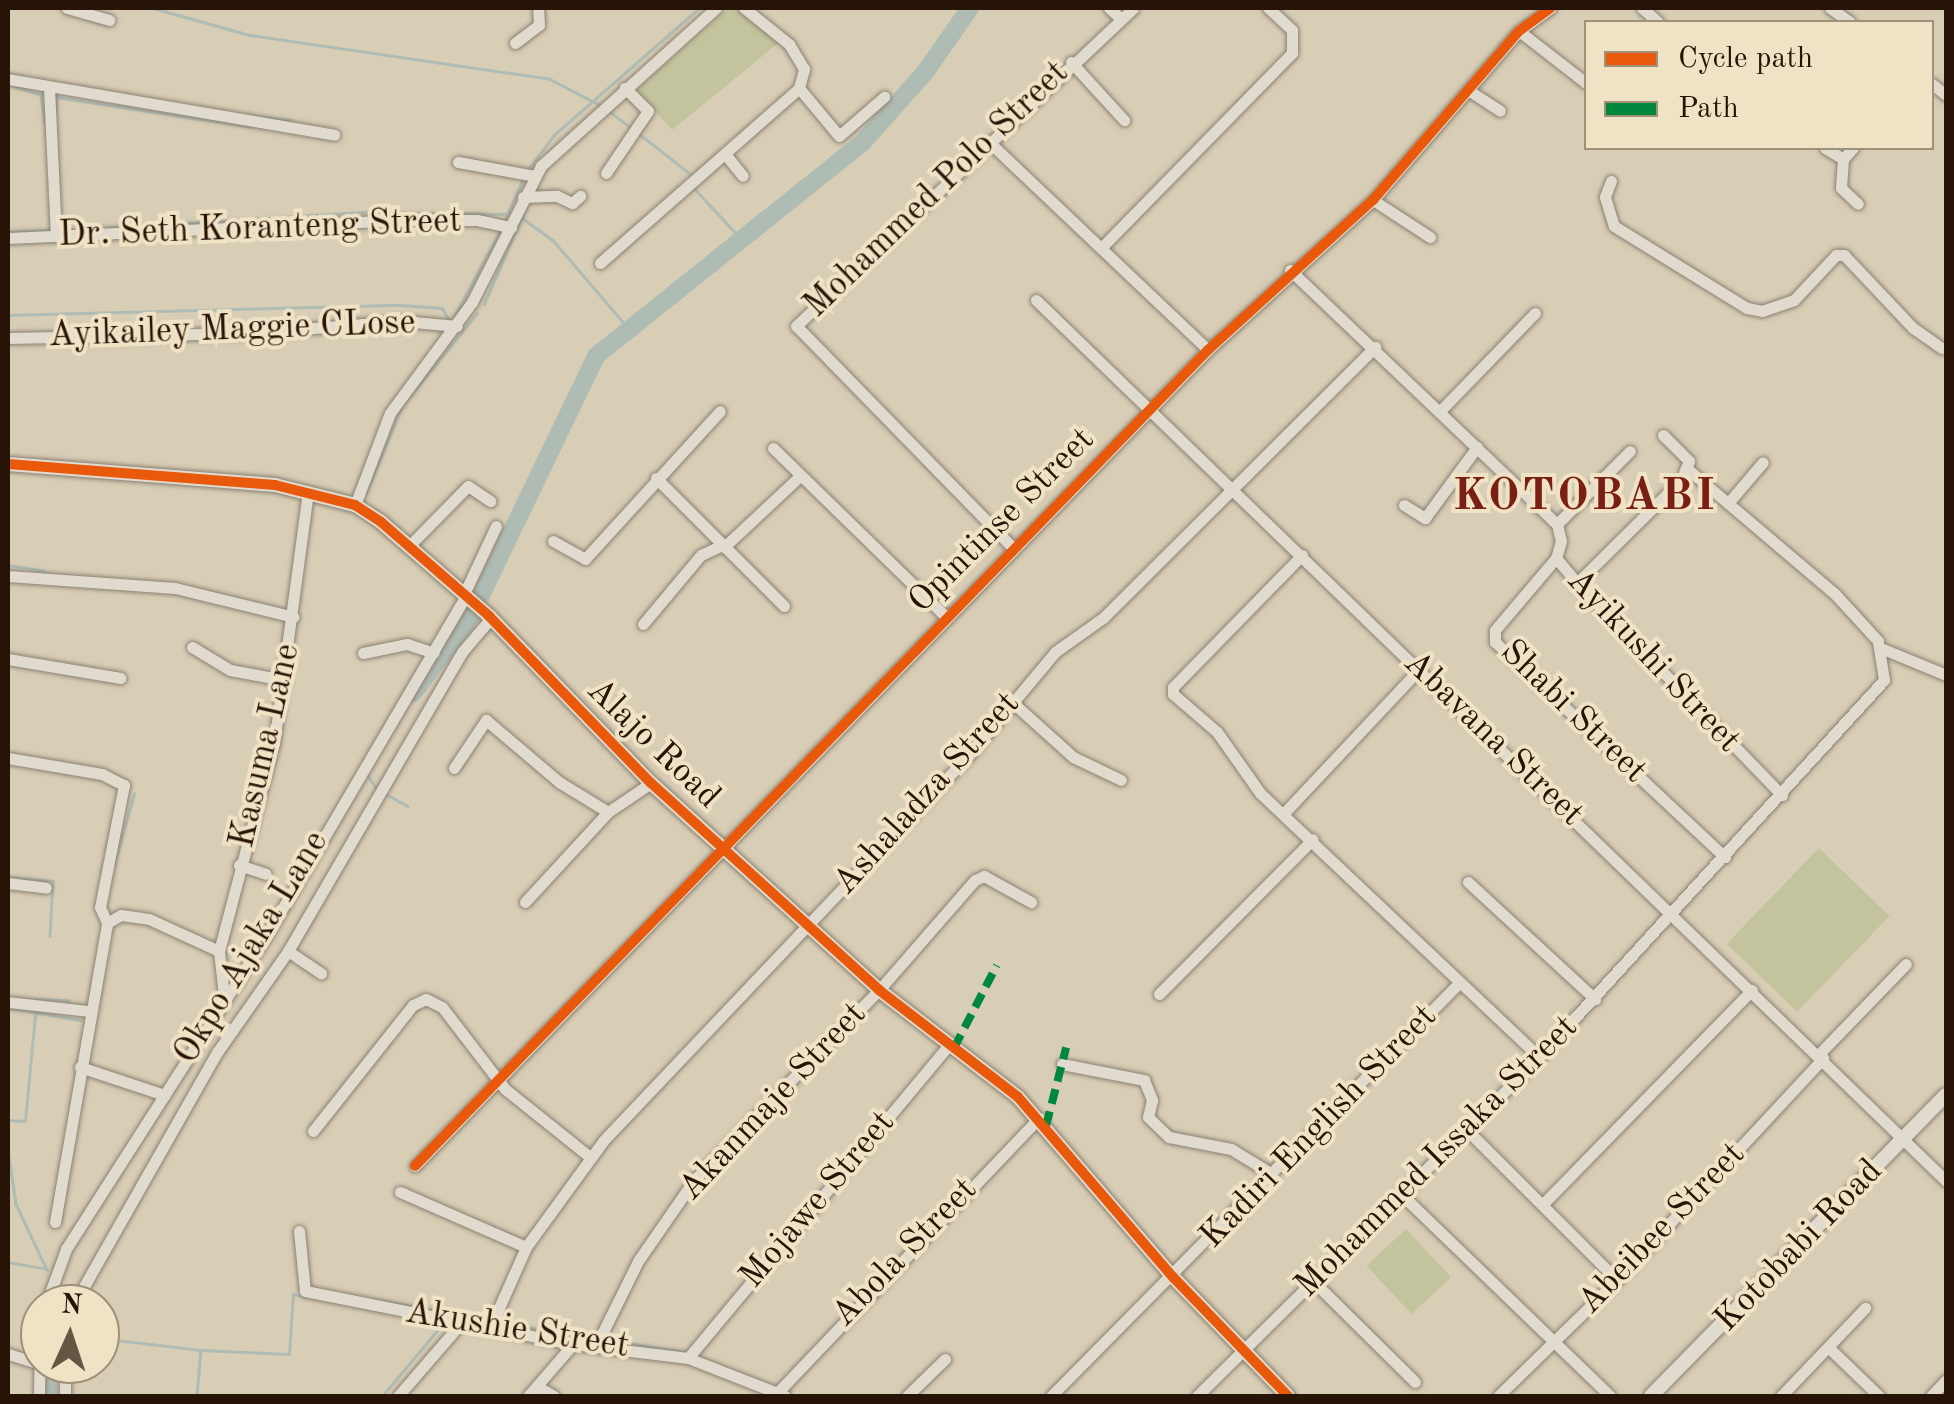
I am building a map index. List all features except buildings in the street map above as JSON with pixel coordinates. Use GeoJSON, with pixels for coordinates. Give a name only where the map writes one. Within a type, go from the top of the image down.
{"type":"FeatureCollection","features":[{"type":"Feature","properties":{"kind":"street"},"geometry":{"type":"LineString","coordinates":[[67,8],[109,20]]}},
{"type":"Feature","properties":{"kind":"street"},"geometry":{"type":"LineString","coordinates":[[515,43],[540,24],[538,8]]}},
{"type":"Feature","properties":{"kind":"street"},"geometry":{"type":"LineString","coordinates":[[355,505],[390,413],[457,326],[535,176],[625,88],[716,8]]}},
{"type":"Feature","properties":{"kind":"street"},"geometry":{"type":"LineString","coordinates":[[600,263],[799,88],[804,68],[789,44],[744,8]]}},
{"type":"Feature","properties":{"kind":"street"},"geometry":{"type":"LineString","coordinates":[[1109,8],[1120,18]]}},
{"type":"Feature","properties":{"kind":"street","name":"Mohammed Polo Street"},"geometry":{"type":"LineString","coordinates":[[1013,548],[796,326],[1071,62],[1133,8]]}},
{"type":"Feature","properties":{"kind":"street"},"geometry":{"type":"LineString","coordinates":[[1102,248],[1292,53],[1292,30],[1268,8]]}},
{"type":"Feature","properties":{"kind":"street","name":"Opintinse Street"},"geometry":{"type":"LineString","coordinates":[[415,1166],[494,1078],[1208,350],[1290,270],[1373,200],[1520,32],[1549,8]]}},
{"type":"Feature","properties":{"kind":"street"},"geometry":{"type":"LineString","coordinates":[[1520,32],[1584,81]]}},
{"type":"Feature","properties":{"kind":"street"},"geometry":{"type":"LineString","coordinates":[[1071,62],[1124,120]]}},
{"type":"Feature","properties":{"kind":"street"},"geometry":{"type":"LineString","coordinates":[[8,79],[334,135]]}},
{"type":"Feature","properties":{"kind":"street"},"geometry":{"type":"LineString","coordinates":[[49,88],[56,236]]}},
{"type":"Feature","properties":{"kind":"street"},"geometry":{"type":"LineString","coordinates":[[606,173],[648,111],[625,88]]}},
{"type":"Feature","properties":{"kind":"street"},"geometry":{"type":"LineString","coordinates":[[799,88],[839,136],[884,98]]}},
{"type":"Feature","properties":{"kind":"street"},"geometry":{"type":"LineString","coordinates":[[1468,90],[1500,111]]}},
{"type":"Feature","properties":{"kind":"street"},"geometry":{"type":"LineString","coordinates":[[989,142],[1208,350]]}},
{"type":"Feature","properties":{"kind":"street"},"geometry":{"type":"LineString","coordinates":[[1828,150],[1843,159]]}},
{"type":"Feature","properties":{"kind":"street"},"geometry":{"type":"LineString","coordinates":[[1851,150],[1843,159],[1841,188],[1858,204]]}},
{"type":"Feature","properties":{"kind":"street"},"geometry":{"type":"LineString","coordinates":[[725,154],[742,176]]}},
{"type":"Feature","properties":{"kind":"street"},"geometry":{"type":"LineString","coordinates":[[458,162],[535,176]]}},
{"type":"Feature","properties":{"kind":"street"},"geometry":{"type":"LineString","coordinates":[[1611,181],[1605,197],[1614,226],[1747,308],[1762,312],[1794,300],[1844,254],[1913,328],[1945,347]]}},
{"type":"Feature","properties":{"kind":"street"},"geometry":{"type":"LineString","coordinates":[[523,198],[557,196],[572,203],[580,196]]}},
{"type":"Feature","properties":{"kind":"street"},"geometry":{"type":"LineString","coordinates":[[1373,200],[1430,236]]}},
{"type":"Feature","properties":{"kind":"street","name":"Dr. Seth Koranteng Street"},"geometry":{"type":"LineString","coordinates":[[8,238],[404,220],[477,220],[511,227]]}},
{"type":"Feature","properties":{"kind":"street","name":"Ayikushi Street"},"geometry":{"type":"LineString","coordinates":[[1290,270],[1442,410],[1557,524],[1562,541],[1556,558],[1782,794]]}},
{"type":"Feature","properties":{"kind":"street","name":"Abavana Street"},"geometry":{"type":"LineString","coordinates":[[1036,300],[1152,408],[1946,1181]]}},
{"type":"Feature","properties":{"kind":"street"},"geometry":{"type":"LineString","coordinates":[[1442,410],[1534,314]]}},
{"type":"Feature","properties":{"kind":"street","name":"Ayikailey Maggie CLose"},"geometry":{"type":"LineString","coordinates":[[8,338],[250,333],[402,321],[457,326]]}},
{"type":"Feature","properties":{"kind":"street","name":"Ashaladza Street"},"geometry":{"type":"LineString","coordinates":[[490,1328],[526,1247],[592,1158],[1055,652],[1104,617],[1375,347]]}},
{"type":"Feature","properties":{"kind":"street"},"geometry":{"type":"LineString","coordinates":[[553,540],[585,559],[720,411]]}},
{"type":"Feature","properties":{"kind":"street"},"geometry":{"type":"LineString","coordinates":[[1577,583],[1684,472],[1689,461],[1662,435]]}},
{"type":"Feature","properties":{"kind":"street"},"geometry":{"type":"LineString","coordinates":[[773,448],[946,617]]}},
{"type":"Feature","properties":{"kind":"street"},"geometry":{"type":"LineString","coordinates":[[1404,505],[1425,518],[1477,448]]}},
{"type":"Feature","properties":{"kind":"street"},"geometry":{"type":"LineString","coordinates":[[1557,524],[1630,451]]}},
{"type":"Feature","properties":{"kind":"street"},"geometry":{"type":"LineString","coordinates":[[1728,502],[1762,462]]}},
{"type":"Feature","properties":{"kind":"street","name":"Alajo Road"},"geometry":{"type":"LineString","coordinates":[[8,464],[256,483],[308,493],[355,505],[411,544],[490,617],[651,783],[879,990],[1038,1118],[1173,1276],[1288,1396]]}},
{"type":"Feature","properties":{"kind":"street"},"geometry":{"type":"LineString","coordinates":[[1684,472],[1728,502],[1834,594],[1883,649],[1946,674]]}},
{"type":"Feature","properties":{"kind":"street"},"geometry":{"type":"LineString","coordinates":[[642,624],[701,555],[723,546],[800,476]]}},
{"type":"Feature","properties":{"kind":"street"},"geometry":{"type":"LineString","coordinates":[[656,478],[784,606]]}},
{"type":"Feature","properties":{"kind":"street"},"geometry":{"type":"LineString","coordinates":[[411,544],[468,486],[490,501]]}},
{"type":"Feature","properties":{"kind":"street","name":"Kasuma Lane"},"geometry":{"type":"LineString","coordinates":[[224,996],[219,950],[284,680],[308,493]]}},
{"type":"Feature","properties":{"kind":"street","name":"Okpo Ajaka Lane"},"geometry":{"type":"LineString","coordinates":[[53,1284],[66,1249],[164,1096],[434,652],[466,596],[496,526]]}},
{"type":"Feature","properties":{"kind":"street"},"geometry":{"type":"LineString","coordinates":[[1302,555],[1172,690],[1217,732],[1260,793],[1285,812],[1458,984],[1540,1057]]}},
{"type":"Feature","properties":{"kind":"street","name":"Shabi Street"},"geometry":{"type":"LineString","coordinates":[[1556,558],[1495,630],[1495,642],[1725,857]]}},
{"type":"Feature","properties":{"kind":"street"},"geometry":{"type":"LineString","coordinates":[[8,576],[175,588],[294,617]]}},
{"type":"Feature","properties":{"kind":"street"},"geometry":{"type":"LineString","coordinates":[[85,1284],[218,1051],[288,951],[462,652],[490,617]]}},
{"type":"Feature","properties":{"kind":"street"},"geometry":{"type":"LineString","coordinates":[[363,653],[407,644],[434,652]]}},
{"type":"Feature","properties":{"kind":"street"},"geometry":{"type":"LineString","coordinates":[[192,648],[230,670],[284,680]]}},
{"type":"Feature","properties":{"kind":"street","name":"Mohammed Issaka Street"},"geometry":{"type":"LineString","coordinates":[[1197,1396],[1540,1057],[1878,692],[1886,669],[1883,649]]}},
{"type":"Feature","properties":{"kind":"street"},"geometry":{"type":"LineString","coordinates":[[8,658],[120,678]]}},
{"type":"Feature","properties":{"kind":"street"},"geometry":{"type":"LineString","coordinates":[[1285,812],[1420,668]]}},
{"type":"Feature","properties":{"kind":"street"},"geometry":{"type":"LineString","coordinates":[[1012,702],[1073,758],[1122,780]]}},
{"type":"Feature","properties":{"kind":"street"},"geometry":{"type":"LineString","coordinates":[[454,768],[486,720],[560,782],[608,812]]}},
{"type":"Feature","properties":{"kind":"street"},"geometry":{"type":"LineString","coordinates":[[8,758],[102,774],[124,785],[100,907],[107,922],[88,1011],[55,1222]]}},
{"type":"Feature","properties":{"kind":"street"},"geometry":{"type":"LineString","coordinates":[[524,902],[608,812],[651,783]]}},
{"type":"Feature","properties":{"kind":"street"},"geometry":{"type":"LineString","coordinates":[[1159,994],[1313,839]]}},
{"type":"Feature","properties":{"kind":"street"},"geometry":{"type":"LineString","coordinates":[[239,865],[266,874]]}},
{"type":"Feature","properties":{"kind":"street","name":"Akanmaje Street"},"geometry":{"type":"LineString","coordinates":[[596,1346],[638,1261],[694,1180],[879,990],[974,880],[984,876],[1031,902]]}},
{"type":"Feature","properties":{"kind":"street"},"geometry":{"type":"LineString","coordinates":[[1468,882],[1595,999]]}},
{"type":"Feature","properties":{"kind":"street"},"geometry":{"type":"LineString","coordinates":[[8,883],[46,888]]}},
{"type":"Feature","properties":{"kind":"street"},"geometry":{"type":"LineString","coordinates":[[107,922],[122,915],[149,918],[219,950]]}},
{"type":"Feature","properties":{"kind":"street"},"geometry":{"type":"LineString","coordinates":[[288,951],[321,973]]}},
{"type":"Feature","properties":{"kind":"street","name":"Abeibee Street"},"geometry":{"type":"LineString","coordinates":[[1498,1396],[1616,1280],[1906,964]]}},
{"type":"Feature","properties":{"kind":"street","name":"Kadiri English Street"},"geometry":{"type":"LineString","coordinates":[[1051,1396],[1458,984]]}},
{"type":"Feature","properties":{"kind":"street"},"geometry":{"type":"LineString","coordinates":[[1542,1204],[1752,990]]}},
{"type":"Feature","properties":{"kind":"street"},"geometry":{"type":"LineString","coordinates":[[313,1131],[419,1000],[442,1008],[494,1078],[548,1129],[592,1158]]}},
{"type":"Feature","properties":{"kind":"street"},"geometry":{"type":"LineString","coordinates":[[8,1002],[88,1011]]}},
{"type":"Feature","properties":{"kind":"street","name":"Mojawe Street"},"geometry":{"type":"LineString","coordinates":[[688,1358],[950,1044]]}},
{"type":"Feature","properties":{"kind":"street"},"geometry":{"type":"LineString","coordinates":[[1062,1064],[1144,1080],[1150,1122],[1172,1139],[1203,1140],[1238,1152],[1272,1174]]}},
{"type":"Feature","properties":{"kind":"street"},"geometry":{"type":"LineString","coordinates":[[80,1067],[164,1096]]}},
{"type":"Feature","properties":{"kind":"street","name":"Kotobabi Road"},"geometry":{"type":"LineString","coordinates":[[1660,1394],[1946,1096]]}},
{"type":"Feature","properties":{"kind":"street","name":"Abola Street"},"geometry":{"type":"LineString","coordinates":[[781,1395],[1038,1118]]}},
{"type":"Feature","properties":{"kind":"street"},"geometry":{"type":"LineString","coordinates":[[1468,1130],[1616,1280]]}},
{"type":"Feature","properties":{"kind":"street"},"geometry":{"type":"LineString","coordinates":[[400,1192],[526,1247]]}},
{"type":"Feature","properties":{"kind":"street"},"geometry":{"type":"LineString","coordinates":[[1402,1196],[1610,1396]]}},
{"type":"Feature","properties":{"kind":"street","name":"Akushie Street"},"geometry":{"type":"LineString","coordinates":[[298,1231],[305,1291],[574,1344],[688,1358],[781,1395]]}},
{"type":"Feature","properties":{"kind":"street"},"geometry":{"type":"LineString","coordinates":[[1314,1282],[1414,1382]]}},
{"type":"Feature","properties":{"kind":"street"},"geometry":{"type":"LineString","coordinates":[[1781,1396],[1865,1308]]}},
{"type":"Feature","properties":{"kind":"street"},"geometry":{"type":"LineString","coordinates":[[398,1396],[461,1323]]}},
{"type":"Feature","properties":{"kind":"street"},"geometry":{"type":"LineString","coordinates":[[554,1396],[533,1392],[574,1344]]}},
{"type":"Feature","properties":{"kind":"street"},"geometry":{"type":"LineString","coordinates":[[1828,1347],[1879,1396]]}},
{"type":"Feature","properties":{"kind":"street"},"geometry":{"type":"LineString","coordinates":[[908,1396],[944,1359]]}},
{"type":"Feature","properties":{"kind":"street"},"geometry":{"type":"LineString","coordinates":[[1932,1396],[1946,1380]]}},
{"type":"Feature","properties":{"kind":"green space"},"geometry":{"type":"Polygon","coordinates":[[[729,8],[749,8],[782,40],[672,130],[636,90],[729,8]]]}},
{"type":"Feature","properties":{"kind":"green space"},"geometry":{"type":"Polygon","coordinates":[[[1819,848],[1889,916],[1797,1012],[1727,944],[1819,848]]]}},
{"type":"Feature","properties":{"kind":"green space"},"geometry":{"type":"Polygon","coordinates":[[[1406,1229],[1451,1277],[1412,1314],[1367,1266],[1406,1229]]]}},
{"type":"Feature","properties":{"kind":"waterway"},"geometry":{"type":"LineString","coordinates":[[153,8],[250,35],[550,79],[602,106]]}},
{"type":"Feature","properties":{"kind":"waterway"},"geometry":{"type":"LineString","coordinates":[[526,172],[554,135],[699,8]]}},
{"type":"Feature","properties":{"kind":"waterway"},"geometry":{"type":"LineString","coordinates":[[413,693],[470,618],[596,356],[863,142],[926,71],[970,8]]}},
{"type":"Feature","properties":{"kind":"waterway"},"geometry":{"type":"LineString","coordinates":[[11,85],[41,95],[45,124]]}},
{"type":"Feature","properties":{"kind":"waterway"},"geometry":{"type":"LineString","coordinates":[[56,111],[56,97],[252,127]]}},
{"type":"Feature","properties":{"kind":"waterway"},"geometry":{"type":"LineString","coordinates":[[609,111],[630,127]]}},
{"type":"Feature","properties":{"kind":"waterway"},"geometry":{"type":"LineString","coordinates":[[248,115],[291,120]]}},
{"type":"Feature","properties":{"kind":"waterway"},"geometry":{"type":"LineString","coordinates":[[637,132],[692,175]]}},
{"type":"Feature","properties":{"kind":"waterway"},"geometry":{"type":"LineString","coordinates":[[504,222],[523,179]]}},
{"type":"Feature","properties":{"kind":"waterway"},"geometry":{"type":"LineString","coordinates":[[694,188],[743,241]]}},
{"type":"Feature","properties":{"kind":"waterway"},"geometry":{"type":"LineString","coordinates":[[484,304],[527,205]]}},
{"type":"Feature","properties":{"kind":"waterway"},"geometry":{"type":"LineString","coordinates":[[108,228],[364,212],[509,214]]}},
{"type":"Feature","properties":{"kind":"waterway"},"geometry":{"type":"LineString","coordinates":[[521,217],[553,240],[630,330]]}},
{"type":"Feature","properties":{"kind":"waterway"},"geometry":{"type":"LineString","coordinates":[[455,315],[501,229]]}},
{"type":"Feature","properties":{"kind":"waterway"},"geometry":{"type":"LineString","coordinates":[[8,232],[51,230]]}},
{"type":"Feature","properties":{"kind":"waterway"},"geometry":{"type":"LineString","coordinates":[[8,315],[401,305],[442,308],[449,319]]}},
{"type":"Feature","properties":{"kind":"waterway"},"geometry":{"type":"LineString","coordinates":[[366,493],[402,406],[477,313]]}},
{"type":"Feature","properties":{"kind":"waterway"},"geometry":{"type":"LineString","coordinates":[[388,520],[400,528]]}},
{"type":"Feature","properties":{"kind":"waterway"},"geometry":{"type":"LineString","coordinates":[[8,565],[44,571]]}},
{"type":"Feature","properties":{"kind":"waterway"},"geometry":{"type":"LineString","coordinates":[[368,776],[377,789]]}},
{"type":"Feature","properties":{"kind":"waterway"},"geometry":{"type":"LineString","coordinates":[[114,865],[134,794]]}},
{"type":"Feature","properties":{"kind":"waterway"},"geometry":{"type":"LineString","coordinates":[[386,794],[408,806]]}},
{"type":"Feature","properties":{"kind":"waterway"},"geometry":{"type":"LineString","coordinates":[[8,877],[53,881],[50,936]]}},
{"type":"Feature","properties":{"kind":"waterway"},"geometry":{"type":"LineString","coordinates":[[36,999],[69,1000]]}},
{"type":"Feature","properties":{"kind":"waterway"},"geometry":{"type":"LineString","coordinates":[[10,1008],[80,1020]]}},
{"type":"Feature","properties":{"kind":"waterway"},"geometry":{"type":"LineString","coordinates":[[8,1120],[25,1121],[35,1015]]}},
{"type":"Feature","properties":{"kind":"waterway"},"geometry":{"type":"LineString","coordinates":[[8,1149],[16,1204],[47,1270]]}},
{"type":"Feature","properties":{"kind":"waterway"},"geometry":{"type":"LineString","coordinates":[[8,1262],[46,1269]]}},
{"type":"Feature","properties":{"kind":"waterway"},"geometry":{"type":"LineString","coordinates":[[201,1350],[289,1354],[293,1294],[306,1297]]}},
{"type":"Feature","properties":{"kind":"waterway"},"geometry":{"type":"LineString","coordinates":[[372,1299],[484,1319]]}},
{"type":"Feature","properties":{"kind":"waterway"},"geometry":{"type":"LineString","coordinates":[[499,1322],[591,1338]]}},
{"type":"Feature","properties":{"kind":"waterway"},"geometry":{"type":"LineString","coordinates":[[382,1396],[441,1326]]}},
{"type":"Feature","properties":{"kind":"waterway"},"geometry":{"type":"LineString","coordinates":[[120,1340],[201,1350],[197,1396]]}},
{"type":"Feature","properties":{"kind":"waterway"},"geometry":{"type":"LineString","coordinates":[[608,1340],[685,1352]]}},
{"type":"Feature","properties":{"kind":"waterway"},"geometry":{"type":"LineString","coordinates":[[48,1384],[49,1396]]}},
{"type":"Feature","properties":{"kind":"waterway"},"geometry":{"type":"LineString","coordinates":[[1292,1390],[1298,1396]]}},
{"type":"Feature","properties":{"kind":"marked path"},"geometry":{"type":"LineString","coordinates":[[954,1048],[997,965]]}},
{"type":"Feature","properties":{"kind":"marked path"},"geometry":{"type":"LineString","coordinates":[[1046,1126],[1066,1048]]}},
{"type":"Feature","properties":{"kind":"cycle path"},"geometry":{"type":"LineString","coordinates":[[415,1166],[1208,350],[1373,200],[1519,31],[1551,8]]}},
{"type":"Feature","properties":{"kind":"cycle path"},"geometry":{"type":"LineString","coordinates":[[8,464],[275,485],[355,505],[381,522],[489,616],[651,783],[879,990],[1018,1097],[1173,1277],[1288,1396]]}},
{"type":"Feature","properties":{"kind":"district","name":"KOTOBABI"},"geometry":{"type":"Point","coordinates":[1585,498]}}]}
